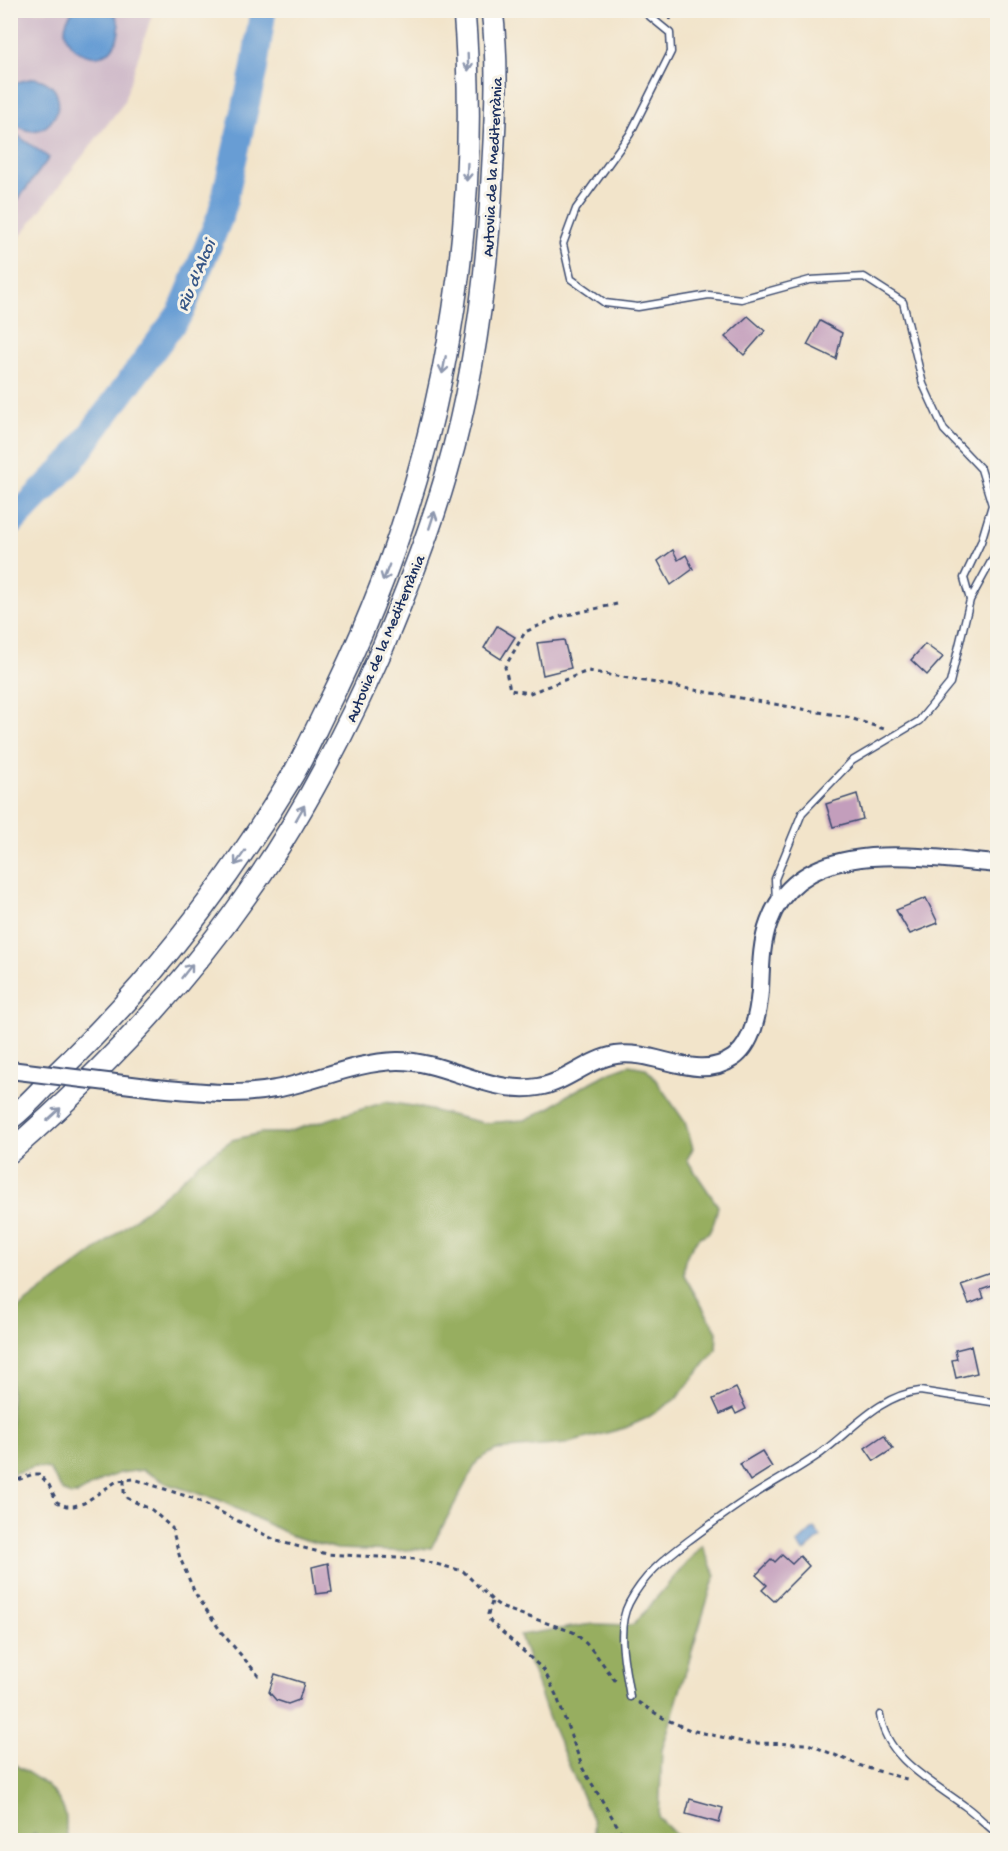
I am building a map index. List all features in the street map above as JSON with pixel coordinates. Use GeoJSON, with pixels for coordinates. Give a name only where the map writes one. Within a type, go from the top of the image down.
{"type":"FeatureCollection","features":[{"type":"Feature","properties":{"kind":"highway","name":"Autovia de la Mediterrània"},"geometry":{"type":"LineString","coordinates":[[10,1119],[109,1022],[181,939],[242,856],[292,776],[363,632],[388,567],[432,427],[447,348],[466,200],[469,114],[464,10]]}},
{"type":"Feature","properties":{"kind":"highway","name":"Autovia de la Mediterrània"},"geometry":{"type":"LineString","coordinates":[[10,1152],[60,1108],[124,1046],[172,991],[246,897],[297,818],[336,749],[366,685],[417,564],[448,471],[472,363],[487,255],[496,106],[496,57],[492,10]]}},
{"type":"Feature","properties":{"kind":"street"},"geometry":{"type":"LineString","coordinates":[[10,1070],[156,1088],[245,1093],[297,1084],[349,1068],[397,1061],[417,1063],[507,1088],[523,1089],[541,1087],[560,1081],[610,1056],[623,1054],[706,1068],[734,1058],[744,1046],[756,1020],[763,940],[776,906],[786,892],[801,880],[820,869],[858,858],[917,856],[998,864]]}},
{"type":"Feature","properties":{"kind":"lane"},"geometry":{"type":"LineString","coordinates":[[642,10],[670,33],[671,52],[630,134],[576,209],[563,244],[571,279],[605,303],[638,307],[709,295],[741,299],[810,280],[864,277],[903,302],[923,384],[944,430],[981,469],[992,505],[981,542],[964,578],[970,600]]}},
{"type":"Feature","properties":{"kind":"lane"},"geometry":{"type":"LineString","coordinates":[[776,906],[775,879],[802,813],[852,761],[919,721],[950,682],[970,600],[998,549]]}},
{"type":"Feature","properties":{"kind":"lane"},"geometry":{"type":"LineString","coordinates":[[630,1697],[622,1650],[624,1616],[627,1605],[636,1590],[659,1563],[734,1508],[820,1453],[890,1400],[909,1392],[920,1391],[998,1403]]}},
{"type":"Feature","properties":{"kind":"lane"},"geometry":{"type":"LineString","coordinates":[[880,1715],[882,1730],[908,1765],[968,1808],[998,1834]]}},
{"type":"Feature","properties":{"kind":"path"},"geometry":{"type":"LineString","coordinates":[[616,604],[558,617],[525,632],[505,667],[510,690],[530,693],[588,671],[847,717],[898,734]]}},
{"type":"Feature","properties":{"kind":"path"},"geometry":{"type":"LineString","coordinates":[[10,1483],[39,1474],[49,1485],[57,1502],[66,1506],[74,1506],[84,1503],[117,1481],[141,1480],[195,1499],[277,1541],[327,1554],[416,1559],[463,1571],[503,1608],[573,1632],[591,1647],[630,1697],[663,1718],[690,1730],[748,1743],[808,1744],[864,1767],[940,1789]]}},
{"type":"Feature","properties":{"kind":"path"},"geometry":{"type":"LineString","coordinates":[[124,1480],[124,1492],[127,1498],[152,1510],[172,1528],[180,1558],[195,1593],[222,1633],[259,1676]]}},
{"type":"Feature","properties":{"kind":"path"},"geometry":{"type":"LineString","coordinates":[[493,1601],[488,1614],[490,1621],[544,1670],[552,1684],[583,1769],[626,1840]]}},
{"type":"Feature","properties":{"kind":"shaded area"},"geometry":{"type":"Polygon","coordinates":[[[11,11],[153,11],[123,104],[11,248],[11,11]]]}},
{"type":"Feature","properties":{"kind":"green space"},"geometry":{"type":"Polygon","coordinates":[[[629,1065],[645,1068],[653,1076],[685,1122],[693,1148],[687,1160],[718,1206],[712,1227],[693,1245],[685,1259],[684,1270],[684,1275],[717,1332],[716,1350],[677,1398],[647,1418],[625,1428],[565,1444],[496,1450],[478,1460],[431,1548],[394,1551],[337,1549],[292,1536],[219,1500],[168,1484],[143,1470],[120,1473],[78,1494],[70,1495],[62,1490],[49,1469],[35,1467],[11,1474],[11,1314],[100,1247],[176,1185],[199,1163],[232,1140],[261,1133],[284,1133],[385,1102],[413,1106],[484,1123],[525,1120],[610,1072],[629,1065]]]}},
{"type":"Feature","properties":{"kind":"green space"},"geometry":{"type":"Polygon","coordinates":[[[702,1545],[715,1575],[662,1750],[659,1818],[681,1840],[596,1840],[593,1821],[549,1719],[520,1635],[592,1624],[633,1625],[702,1545]]]}},
{"type":"Feature","properties":{"kind":"green space"},"geometry":{"type":"Polygon","coordinates":[[[10,1762],[35,1777],[56,1796],[65,1813],[66,1833],[69,1840],[39,1840],[35,1833],[28,1840],[11,1840],[10,1762]]]}},
{"type":"Feature","properties":{"kind":"water"},"geometry":{"type":"Polygon","coordinates":[[[74,10],[111,11],[113,13],[119,29],[111,49],[102,55],[90,56],[80,52],[71,44],[66,34],[66,22],[74,10]]]}},
{"type":"Feature","properties":{"kind":"water"},"geometry":{"type":"Polygon","coordinates":[[[34,78],[49,84],[57,94],[58,106],[54,117],[46,126],[36,130],[23,129],[10,119],[11,90],[18,82],[34,78]]]}},
{"type":"Feature","properties":{"kind":"water"},"geometry":{"type":"Polygon","coordinates":[[[10,130],[49,158],[11,209],[10,209],[10,130]]]}},
{"type":"Feature","properties":{"kind":"water"},"geometry":{"type":"Polygon","coordinates":[[[814,1528],[821,1537],[804,1552],[797,1544],[814,1528]]]}},
{"type":"Feature","properties":{"kind":"building"},"geometry":{"type":"Polygon","coordinates":[[[748,316],[765,331],[744,355],[725,337],[748,316]]]}},
{"type":"Feature","properties":{"kind":"building"},"geometry":{"type":"Polygon","coordinates":[[[820,321],[842,333],[836,359],[807,345],[820,321]]]}},
{"type":"Feature","properties":{"kind":"building"},"geometry":{"type":"Polygon","coordinates":[[[673,550],[678,560],[686,555],[693,569],[671,585],[658,561],[673,550]]]}},
{"type":"Feature","properties":{"kind":"building"},"geometry":{"type":"Polygon","coordinates":[[[497,626],[515,637],[501,659],[484,648],[497,626]]]}},
{"type":"Feature","properties":{"kind":"building"},"geometry":{"type":"Polygon","coordinates":[[[564,640],[571,668],[543,675],[537,643],[564,640]]]}},
{"type":"Feature","properties":{"kind":"building"},"geometry":{"type":"Polygon","coordinates":[[[925,644],[943,657],[927,675],[911,660],[925,644]]]}},
{"type":"Feature","properties":{"kind":"building"},"geometry":{"type":"Polygon","coordinates":[[[857,794],[863,819],[833,827],[826,804],[857,794]]]}},
{"type":"Feature","properties":{"kind":"building"},"geometry":{"type":"Polygon","coordinates":[[[926,898],[938,923],[910,934],[896,910],[926,898]]]}},
{"type":"Feature","properties":{"kind":"building"},"geometry":{"type":"Polygon","coordinates":[[[998,1272],[998,1284],[981,1290],[984,1298],[969,1304],[961,1285],[998,1272]]]}},
{"type":"Feature","properties":{"kind":"building"},"geometry":{"type":"Polygon","coordinates":[[[971,1346],[977,1373],[956,1378],[952,1360],[957,1359],[955,1350],[971,1346]]]}},
{"type":"Feature","properties":{"kind":"building"},"geometry":{"type":"Polygon","coordinates":[[[736,1388],[746,1409],[736,1414],[733,1408],[720,1414],[713,1399],[736,1388]]]}},
{"type":"Feature","properties":{"kind":"building"},"geometry":{"type":"Polygon","coordinates":[[[884,1435],[893,1449],[874,1461],[865,1448],[884,1435]]]}},
{"type":"Feature","properties":{"kind":"building"},"geometry":{"type":"Polygon","coordinates":[[[762,1451],[772,1467],[750,1481],[740,1464],[762,1451]]]}},
{"type":"Feature","properties":{"kind":"building"},"geometry":{"type":"Polygon","coordinates":[[[782,1555],[792,1564],[800,1556],[809,1566],[774,1601],[762,1590],[767,1585],[756,1575],[772,1559],[775,1562],[782,1555]]]}},
{"type":"Feature","properties":{"kind":"building"},"geometry":{"type":"Polygon","coordinates":[[[328,1563],[332,1592],[316,1594],[312,1567],[328,1563]]]}},
{"type":"Feature","properties":{"kind":"building"},"geometry":{"type":"Polygon","coordinates":[[[275,1674],[304,1683],[299,1700],[288,1704],[276,1700],[269,1692],[275,1674]]]}},
{"type":"Feature","properties":{"kind":"building"},"geometry":{"type":"Polygon","coordinates":[[[690,1799],[723,1808],[719,1823],[686,1814],[690,1799]]]}},
{"type":"Feature","properties":{"kind":"waterway","name":"Riu d'Alcoi"},"geometry":{"type":"LineString","coordinates":[[10,524],[72,460],[181,312],[221,214],[254,70],[263,10]]}}]}
